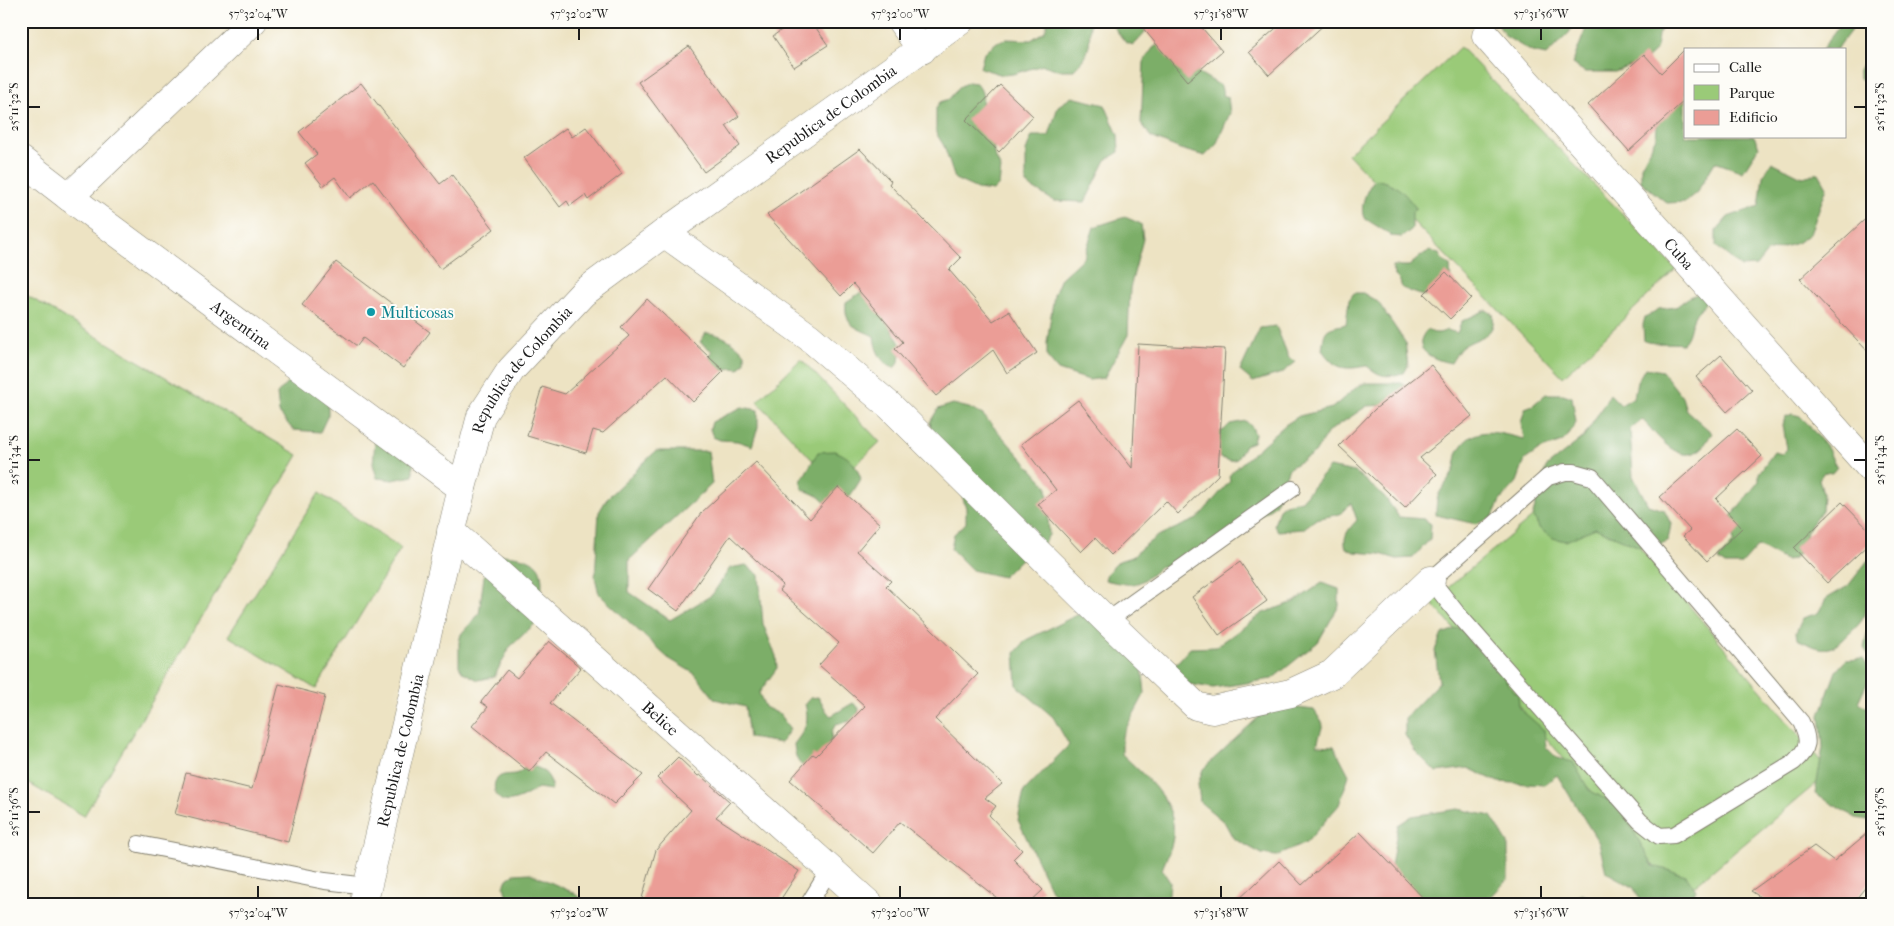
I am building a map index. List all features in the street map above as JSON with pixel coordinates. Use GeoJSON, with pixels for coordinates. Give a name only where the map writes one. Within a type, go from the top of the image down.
{"type":"FeatureCollection","features":[{"type":"Feature","properties":{"kind":"street"},"geometry":{"type":"LineString","coordinates":[[68,197],[253,21]]}},
{"type":"Feature","properties":{"kind":"street"},"geometry":{"type":"LineString","coordinates":[[901,21],[922,50]]}},
{"type":"Feature","properties":{"kind":"street","name":"Republica de Colombia"},"geometry":{"type":"LineString","coordinates":[[365,895],[451,531],[481,416],[511,370],[583,293],[960,21]]}},
{"type":"Feature","properties":{"kind":"street","name":"Cuba"},"geometry":{"type":"LineString","coordinates":[[1486,36],[1873,471]]}},
{"type":"Feature","properties":{"kind":"street","name":"Argentina"},"geometry":{"type":"LineString","coordinates":[[21,160],[68,197],[462,488]]}},
{"type":"Feature","properties":{"kind":"street"},"geometry":{"type":"LineString","coordinates":[[664,233],[809,336],[890,406],[1107,622],[1196,706],[1212,710],[1291,693],[1332,674],[1431,580]]}},
{"type":"Feature","properties":{"kind":"street","name":"Belice"},"geometry":{"type":"LineString","coordinates":[[451,531],[870,905]]}},
{"type":"Feature","properties":{"kind":"lane"},"geometry":{"type":"LineString","coordinates":[[1565,472],[1574,472],[1592,477],[1801,722],[1808,736],[1805,752],[1794,762],[1674,835],[1659,836],[1640,821],[1456,612],[1431,580],[1548,477],[1565,472]]}},
{"type":"Feature","properties":{"kind":"lane"},"geometry":{"type":"LineString","coordinates":[[1107,622],[1292,490]]}},
{"type":"Feature","properties":{"kind":"lane"},"geometry":{"type":"LineString","coordinates":[[139,844],[326,881],[365,895]]}},
{"type":"Feature","properties":{"kind":"lane"},"geometry":{"type":"LineString","coordinates":[[808,905],[830,869]]}},
{"type":"Feature","properties":{"kind":"green space"},"geometry":{"type":"Polygon","coordinates":[[[1048,21],[1090,21],[1087,53],[1074,70],[1059,70],[1043,65],[1003,75],[980,68],[984,53],[997,42],[1006,39],[1031,40],[1045,31],[1048,21]]]}},
{"type":"Feature","properties":{"kind":"green space"},"geometry":{"type":"Polygon","coordinates":[[[1109,21],[1146,21],[1145,33],[1134,45],[1126,43],[1109,21]]]}},
{"type":"Feature","properties":{"kind":"green space"},"geometry":{"type":"Polygon","coordinates":[[[1496,21],[1575,21],[1569,33],[1546,55],[1532,52],[1505,36],[1496,21]]]}},
{"type":"Feature","properties":{"kind":"green space"},"geometry":{"type":"Polygon","coordinates":[[[1589,21],[1666,21],[1658,35],[1656,50],[1644,61],[1615,72],[1585,72],[1572,64],[1589,21]]]}},
{"type":"Feature","properties":{"kind":"green space"},"geometry":{"type":"Polygon","coordinates":[[[1843,21],[1855,21],[1854,26],[1838,48],[1823,48],[1843,21]]]}},
{"type":"Feature","properties":{"kind":"green space"},"geometry":{"type":"Polygon","coordinates":[[[1160,43],[1185,44],[1199,73],[1221,86],[1223,95],[1228,97],[1230,113],[1216,145],[1205,156],[1180,149],[1151,137],[1141,123],[1144,61],[1153,48],[1160,43]]]}},
{"type":"Feature","properties":{"kind":"green space"},"geometry":{"type":"Polygon","coordinates":[[[1873,43],[1873,84],[1859,78],[1859,70],[1873,43]]]}},
{"type":"Feature","properties":{"kind":"green space"},"geometry":{"type":"Polygon","coordinates":[[[1460,47],[1676,269],[1563,377],[1348,154],[1460,47]]]}},
{"type":"Feature","properties":{"kind":"green space"},"geometry":{"type":"Polygon","coordinates":[[[1684,80],[1684,138],[1755,138],[1759,147],[1743,172],[1715,162],[1697,192],[1685,202],[1667,203],[1641,182],[1641,166],[1656,137],[1659,104],[1684,80]]]}},
{"type":"Feature","properties":{"kind":"green space"},"geometry":{"type":"Polygon","coordinates":[[[968,82],[976,83],[982,92],[983,97],[977,121],[993,137],[994,154],[1001,169],[999,185],[993,191],[977,189],[955,179],[944,146],[936,133],[936,108],[940,102],[949,99],[959,87],[968,82]]]}},
{"type":"Feature","properties":{"kind":"green space"},"geometry":{"type":"Polygon","coordinates":[[[1072,97],[1105,105],[1118,135],[1119,152],[1106,160],[1085,202],[1054,201],[1026,184],[1026,151],[1032,136],[1049,136],[1058,106],[1072,97]]]}},
{"type":"Feature","properties":{"kind":"green space"},"geometry":{"type":"Polygon","coordinates":[[[1772,162],[1802,177],[1819,173],[1827,187],[1810,234],[1797,243],[1767,252],[1756,266],[1741,267],[1716,246],[1716,231],[1728,217],[1759,206],[1763,176],[1772,162]]]}},
{"type":"Feature","properties":{"kind":"green space"},"geometry":{"type":"Polygon","coordinates":[[[1375,179],[1389,183],[1398,189],[1416,208],[1412,211],[1412,229],[1402,237],[1390,236],[1364,218],[1362,208],[1365,197],[1375,179]]]}},
{"type":"Feature","properties":{"kind":"green space"},"geometry":{"type":"Polygon","coordinates":[[[1125,217],[1141,224],[1143,239],[1130,288],[1128,335],[1104,378],[1089,380],[1058,370],[1047,357],[1047,342],[1054,295],[1061,278],[1084,257],[1094,227],[1125,217]]]}},
{"type":"Feature","properties":{"kind":"green space"},"geometry":{"type":"Polygon","coordinates":[[[1430,251],[1439,254],[1443,261],[1450,265],[1451,281],[1438,292],[1428,296],[1402,288],[1400,281],[1394,275],[1393,266],[1409,266],[1430,251]]]}},
{"type":"Feature","properties":{"kind":"green space"},"geometry":{"type":"Polygon","coordinates":[[[875,283],[890,326],[901,345],[899,362],[894,368],[882,360],[874,336],[856,328],[847,316],[846,302],[875,283]]]}},
{"type":"Feature","properties":{"kind":"green space"},"geometry":{"type":"Polygon","coordinates":[[[21,292],[298,455],[84,816],[21,779],[21,292]]]}},
{"type":"Feature","properties":{"kind":"green space"},"geometry":{"type":"Polygon","coordinates":[[[1354,293],[1363,293],[1378,302],[1405,342],[1408,366],[1404,373],[1384,376],[1367,366],[1341,367],[1332,362],[1322,350],[1325,333],[1333,327],[1346,324],[1349,300],[1354,293]]]}},
{"type":"Feature","properties":{"kind":"green space"},"geometry":{"type":"Polygon","coordinates":[[[1697,294],[1706,296],[1705,301],[1692,321],[1688,335],[1682,344],[1644,341],[1643,325],[1645,317],[1659,309],[1676,307],[1689,297],[1697,294]]]}},
{"type":"Feature","properties":{"kind":"green space"},"geometry":{"type":"Polygon","coordinates":[[[1486,310],[1493,314],[1492,329],[1460,349],[1451,363],[1431,357],[1422,348],[1422,337],[1427,330],[1435,333],[1447,330],[1457,333],[1462,321],[1486,310]]]}},
{"type":"Feature","properties":{"kind":"green space"},"geometry":{"type":"Polygon","coordinates":[[[1276,326],[1289,358],[1296,362],[1282,373],[1253,382],[1240,371],[1260,328],[1276,326]]]}},
{"type":"Feature","properties":{"kind":"green space"},"geometry":{"type":"Polygon","coordinates":[[[706,333],[722,337],[742,350],[745,354],[745,362],[739,369],[732,368],[722,371],[707,366],[712,351],[700,342],[706,333]]]}},
{"type":"Feature","properties":{"kind":"green space"},"geometry":{"type":"Polygon","coordinates":[[[801,359],[880,442],[835,484],[757,401],[801,359]]]}},
{"type":"Feature","properties":{"kind":"green space"},"geometry":{"type":"Polygon","coordinates":[[[1645,368],[1662,371],[1682,397],[1686,410],[1712,433],[1703,447],[1694,453],[1686,454],[1678,452],[1662,441],[1642,419],[1630,429],[1633,476],[1648,505],[1664,510],[1671,524],[1668,540],[1654,548],[1637,546],[1595,528],[1566,541],[1552,538],[1539,528],[1533,514],[1546,467],[1584,437],[1610,394],[1621,405],[1634,397],[1637,382],[1645,368]]]}},
{"type":"Feature","properties":{"kind":"green space"},"geometry":{"type":"Polygon","coordinates":[[[289,381],[312,383],[328,392],[328,415],[320,432],[293,430],[279,413],[277,394],[289,381]]]}},
{"type":"Feature","properties":{"kind":"green space"},"geometry":{"type":"Polygon","coordinates":[[[1365,383],[1401,383],[1415,390],[1408,404],[1367,406],[1328,432],[1315,453],[1289,468],[1275,505],[1184,568],[1161,566],[1147,578],[1136,584],[1123,584],[1105,580],[1107,573],[1119,561],[1134,556],[1140,549],[1158,536],[1197,519],[1230,481],[1229,476],[1234,470],[1285,425],[1299,416],[1332,408],[1358,386],[1365,383]]]}},
{"type":"Feature","properties":{"kind":"green space"},"geometry":{"type":"Polygon","coordinates":[[[1546,394],[1563,394],[1572,397],[1576,422],[1568,436],[1562,442],[1539,450],[1525,460],[1517,482],[1500,501],[1492,518],[1476,524],[1436,515],[1438,496],[1455,468],[1458,451],[1466,440],[1474,435],[1489,432],[1524,439],[1521,423],[1525,408],[1533,405],[1546,394]]]}},
{"type":"Feature","properties":{"kind":"green space"},"geometry":{"type":"Polygon","coordinates":[[[953,404],[969,408],[983,415],[1047,486],[1049,535],[1040,549],[1025,555],[1003,577],[972,570],[951,549],[954,534],[966,523],[966,508],[951,461],[936,453],[930,422],[938,409],[953,404]]]}},
{"type":"Feature","properties":{"kind":"green space"},"geometry":{"type":"Polygon","coordinates":[[[742,407],[758,410],[758,427],[752,446],[713,437],[710,429],[712,422],[742,407]]]}},
{"type":"Feature","properties":{"kind":"green space"},"geometry":{"type":"Polygon","coordinates":[[[1792,414],[1800,416],[1807,423],[1828,449],[1837,467],[1832,473],[1824,472],[1819,479],[1823,494],[1822,510],[1807,531],[1804,547],[1794,559],[1785,560],[1758,546],[1741,565],[1725,565],[1718,560],[1734,542],[1729,519],[1759,481],[1759,473],[1774,452],[1782,454],[1787,449],[1783,425],[1785,417],[1792,414]]]}},
{"type":"Feature","properties":{"kind":"green space"},"geometry":{"type":"Polygon","coordinates":[[[1246,421],[1252,427],[1255,434],[1253,442],[1245,445],[1237,459],[1230,461],[1208,453],[1208,437],[1224,430],[1230,424],[1246,421]]]}},
{"type":"Feature","properties":{"kind":"green space"},"geometry":{"type":"Polygon","coordinates":[[[389,437],[413,459],[413,476],[393,480],[377,478],[373,464],[375,441],[389,437]]]}},
{"type":"Feature","properties":{"kind":"green space"},"geometry":{"type":"Polygon","coordinates":[[[656,451],[708,451],[712,484],[629,560],[629,592],[670,620],[712,595],[730,568],[746,565],[759,575],[763,624],[776,656],[777,668],[759,693],[765,707],[779,714],[790,729],[781,743],[749,738],[745,707],[715,699],[695,674],[668,658],[599,594],[595,577],[599,512],[608,497],[656,451]]]}},
{"type":"Feature","properties":{"kind":"green space"},"geometry":{"type":"Polygon","coordinates":[[[835,451],[852,462],[861,479],[844,506],[830,507],[818,496],[802,489],[801,481],[818,452],[835,451]]]}},
{"type":"Feature","properties":{"kind":"green space"},"geometry":{"type":"Polygon","coordinates":[[[1329,467],[1355,472],[1384,496],[1399,517],[1424,519],[1431,524],[1430,539],[1413,558],[1397,559],[1380,554],[1354,552],[1346,548],[1345,544],[1347,533],[1357,520],[1351,503],[1340,514],[1316,519],[1303,529],[1278,531],[1274,525],[1279,509],[1285,504],[1302,500],[1329,467]]]}},
{"type":"Feature","properties":{"kind":"green space"},"geometry":{"type":"Polygon","coordinates":[[[1580,477],[1830,772],[1681,897],[1431,602],[1580,477]]]}},
{"type":"Feature","properties":{"kind":"green space"},"geometry":{"type":"Polygon","coordinates":[[[319,493],[401,548],[316,689],[228,636],[319,493]]]}},
{"type":"Feature","properties":{"kind":"green space"},"geometry":{"type":"Polygon","coordinates":[[[501,555],[530,560],[537,566],[541,573],[542,582],[540,619],[510,647],[494,677],[478,680],[463,672],[459,666],[459,642],[461,634],[479,614],[484,576],[493,561],[501,555]]]}},
{"type":"Feature","properties":{"kind":"green space"},"geometry":{"type":"Polygon","coordinates":[[[1873,558],[1873,592],[1868,598],[1864,616],[1858,626],[1842,641],[1830,648],[1819,648],[1797,639],[1796,632],[1803,618],[1818,613],[1826,599],[1848,586],[1868,560],[1873,558]]]}},
{"type":"Feature","properties":{"kind":"green space"},"geometry":{"type":"Polygon","coordinates":[[[1322,583],[1339,589],[1339,606],[1318,642],[1272,679],[1213,688],[1176,682],[1173,667],[1190,648],[1216,647],[1263,613],[1294,602],[1322,583]]]}},
{"type":"Feature","properties":{"kind":"green space"},"geometry":{"type":"Polygon","coordinates":[[[1087,610],[1140,646],[1145,693],[1122,736],[1122,754],[1158,791],[1170,812],[1173,824],[1173,837],[1162,870],[1170,882],[1168,905],[1071,905],[1052,892],[1018,820],[1024,791],[1069,745],[1053,717],[1017,686],[1015,653],[1026,640],[1087,610]]]}},
{"type":"Feature","properties":{"kind":"green space"},"geometry":{"type":"Polygon","coordinates":[[[1873,620],[1873,661],[1864,648],[1869,625],[1873,620]]]}},
{"type":"Feature","properties":{"kind":"green space"},"geometry":{"type":"Polygon","coordinates":[[[1458,628],[1473,634],[1514,692],[1518,692],[1519,708],[1544,730],[1546,747],[1557,758],[1573,762],[1589,790],[1620,807],[1653,866],[1686,875],[1696,890],[1689,905],[1644,905],[1633,887],[1606,872],[1599,843],[1557,775],[1544,785],[1498,782],[1468,768],[1436,772],[1414,750],[1405,735],[1405,718],[1439,682],[1435,650],[1442,634],[1458,628]]]}},
{"type":"Feature","properties":{"kind":"green space"},"geometry":{"type":"Polygon","coordinates":[[[1863,659],[1872,672],[1858,702],[1873,711],[1873,821],[1856,818],[1815,794],[1823,747],[1820,715],[1836,671],[1846,660],[1863,659]]]}},
{"type":"Feature","properties":{"kind":"green space"},"geometry":{"type":"Polygon","coordinates":[[[818,697],[831,716],[853,703],[859,708],[858,716],[851,721],[836,724],[832,731],[830,755],[817,773],[802,766],[797,760],[794,744],[806,726],[805,704],[810,698],[818,697]]]}},
{"type":"Feature","properties":{"kind":"green space"},"geometry":{"type":"Polygon","coordinates":[[[1282,706],[1314,710],[1323,724],[1317,745],[1334,746],[1349,775],[1339,805],[1306,843],[1276,856],[1262,854],[1233,838],[1225,823],[1200,802],[1198,784],[1203,769],[1264,712],[1282,706]]]}},
{"type":"Feature","properties":{"kind":"green space"},"geometry":{"type":"Polygon","coordinates":[[[528,766],[533,766],[547,775],[550,779],[551,790],[538,788],[522,797],[509,801],[503,801],[498,797],[494,788],[496,780],[504,775],[518,773],[528,766]]]}},
{"type":"Feature","properties":{"kind":"green space"},"geometry":{"type":"Polygon","coordinates":[[[1458,809],[1491,816],[1508,843],[1508,879],[1483,905],[1408,905],[1390,872],[1398,825],[1412,816],[1458,809]]]}},
{"type":"Feature","properties":{"kind":"green space"},"geometry":{"type":"Polygon","coordinates":[[[530,873],[572,892],[582,899],[583,905],[544,905],[536,901],[521,902],[512,899],[506,894],[504,886],[507,879],[514,874],[530,873]]]}},
{"type":"Feature","properties":{"kind":"green space"},"geometry":{"type":"Polygon","coordinates":[[[1581,894],[1606,903],[1608,905],[1566,905],[1581,894]]]}},
{"type":"Feature","properties":{"kind":"building"},"geometry":{"type":"Polygon","coordinates":[[[794,21],[811,21],[828,45],[794,67],[773,36],[794,21]]]}},
{"type":"Feature","properties":{"kind":"building"},"geometry":{"type":"Polygon","coordinates":[[[1137,21],[1196,21],[1222,51],[1187,81],[1137,21]]]}},
{"type":"Feature","properties":{"kind":"building"},"geometry":{"type":"Polygon","coordinates":[[[1284,21],[1328,21],[1269,75],[1249,52],[1284,21]]]}},
{"type":"Feature","properties":{"kind":"building"},"geometry":{"type":"Polygon","coordinates":[[[689,46],[739,116],[726,126],[740,146],[704,172],[638,82],[689,46]]]}},
{"type":"Feature","properties":{"kind":"building"},"geometry":{"type":"Polygon","coordinates":[[[1684,50],[1684,101],[1629,151],[1588,105],[1644,54],[1661,73],[1684,50]]]}},
{"type":"Feature","properties":{"kind":"building"},"geometry":{"type":"Polygon","coordinates":[[[361,83],[440,184],[452,175],[494,229],[440,269],[373,180],[350,198],[335,177],[323,186],[305,163],[317,154],[299,132],[361,83]]]}},
{"type":"Feature","properties":{"kind":"building"},"geometry":{"type":"Polygon","coordinates":[[[1000,85],[1033,116],[999,152],[966,120],[1000,85]]]}},
{"type":"Feature","properties":{"kind":"building"},"geometry":{"type":"Polygon","coordinates":[[[586,127],[622,174],[588,200],[585,195],[570,206],[567,201],[560,207],[524,158],[566,128],[572,137],[586,127]]]}},
{"type":"Feature","properties":{"kind":"building"},"geometry":{"type":"Polygon","coordinates":[[[860,149],[891,181],[889,184],[961,258],[949,270],[993,321],[1009,311],[1037,353],[1007,373],[993,350],[936,396],[895,349],[903,342],[853,284],[841,296],[767,215],[860,149]]]}},
{"type":"Feature","properties":{"kind":"building"},"geometry":{"type":"Polygon","coordinates":[[[1873,212],[1873,357],[1800,279],[1873,212]]]}},
{"type":"Feature","properties":{"kind":"building","name":"Multicosas"},"geometry":{"type":"Polygon","coordinates":[[[336,262],[430,332],[403,368],[363,338],[357,346],[302,305],[336,262]]]}},
{"type":"Feature","properties":{"kind":"building"},"geometry":{"type":"Polygon","coordinates":[[[1446,272],[1471,298],[1450,319],[1424,294],[1446,272]]]}},
{"type":"Feature","properties":{"kind":"building"},"geometry":{"type":"Polygon","coordinates":[[[647,299],[724,371],[693,402],[667,375],[603,433],[593,430],[586,453],[527,436],[542,387],[565,394],[629,336],[621,327],[647,299]]]}},
{"type":"Feature","properties":{"kind":"building"},"geometry":{"type":"Polygon","coordinates":[[[1138,344],[1225,349],[1218,475],[1178,514],[1166,501],[1111,555],[1095,538],[1081,552],[1038,504],[1056,490],[1021,444],[1078,400],[1132,468],[1138,344]]]}},
{"type":"Feature","properties":{"kind":"building"},"geometry":{"type":"Polygon","coordinates":[[[1721,355],[1752,390],[1727,412],[1696,377],[1721,355]]]}},
{"type":"Feature","properties":{"kind":"building"},"geometry":{"type":"Polygon","coordinates":[[[1431,365],[1472,416],[1420,458],[1437,474],[1405,508],[1339,446],[1375,409],[1431,365]]]}},
{"type":"Feature","properties":{"kind":"building"},"geometry":{"type":"Polygon","coordinates":[[[1737,429],[1762,456],[1716,499],[1742,528],[1707,561],[1683,536],[1690,530],[1660,497],[1737,429]]]}},
{"type":"Feature","properties":{"kind":"building"},"geometry":{"type":"Polygon","coordinates":[[[756,462],[810,519],[838,487],[880,524],[857,551],[891,581],[886,586],[978,674],[935,719],[1002,784],[985,798],[996,806],[989,815],[1022,850],[1013,859],[1043,890],[1027,905],[1006,905],[900,822],[873,853],[790,780],[813,754],[816,756],[865,706],[819,665],[839,643],[779,590],[783,585],[730,536],[678,611],[648,589],[701,513],[756,462]]]}},
{"type":"Feature","properties":{"kind":"building"},"geometry":{"type":"Polygon","coordinates":[[[1842,502],[1873,534],[1873,540],[1827,583],[1794,548],[1842,502]]]}},
{"type":"Feature","properties":{"kind":"building"},"geometry":{"type":"Polygon","coordinates":[[[1240,562],[1267,601],[1219,635],[1192,597],[1240,562]]]}},
{"type":"Feature","properties":{"kind":"building"},"geometry":{"type":"Polygon","coordinates":[[[549,641],[581,668],[550,703],[643,775],[614,804],[546,752],[529,772],[472,726],[488,707],[481,702],[507,670],[517,678],[549,641]]]}},
{"type":"Feature","properties":{"kind":"building"},"geometry":{"type":"Polygon","coordinates":[[[279,684],[325,696],[288,842],[175,814],[186,773],[252,789],[279,684]]]}},
{"type":"Feature","properties":{"kind":"building"},"geometry":{"type":"Polygon","coordinates":[[[678,757],[730,802],[716,817],[799,871],[777,905],[640,905],[656,850],[691,810],[657,778],[678,757]]]}},
{"type":"Feature","properties":{"kind":"building"},"geometry":{"type":"Polygon","coordinates":[[[1873,828],[1873,878],[1851,905],[1772,905],[1751,891],[1814,846],[1834,861],[1873,828]]]}},
{"type":"Feature","properties":{"kind":"building"},"geometry":{"type":"Polygon","coordinates":[[[1360,832],[1430,905],[1233,905],[1279,861],[1302,885],[1360,832]]]}},
{"type":"Feature","properties":{"kind":"place","name":"Multicosas"},"geometry":{"type":"Point","coordinates":[371,312]}}]}
